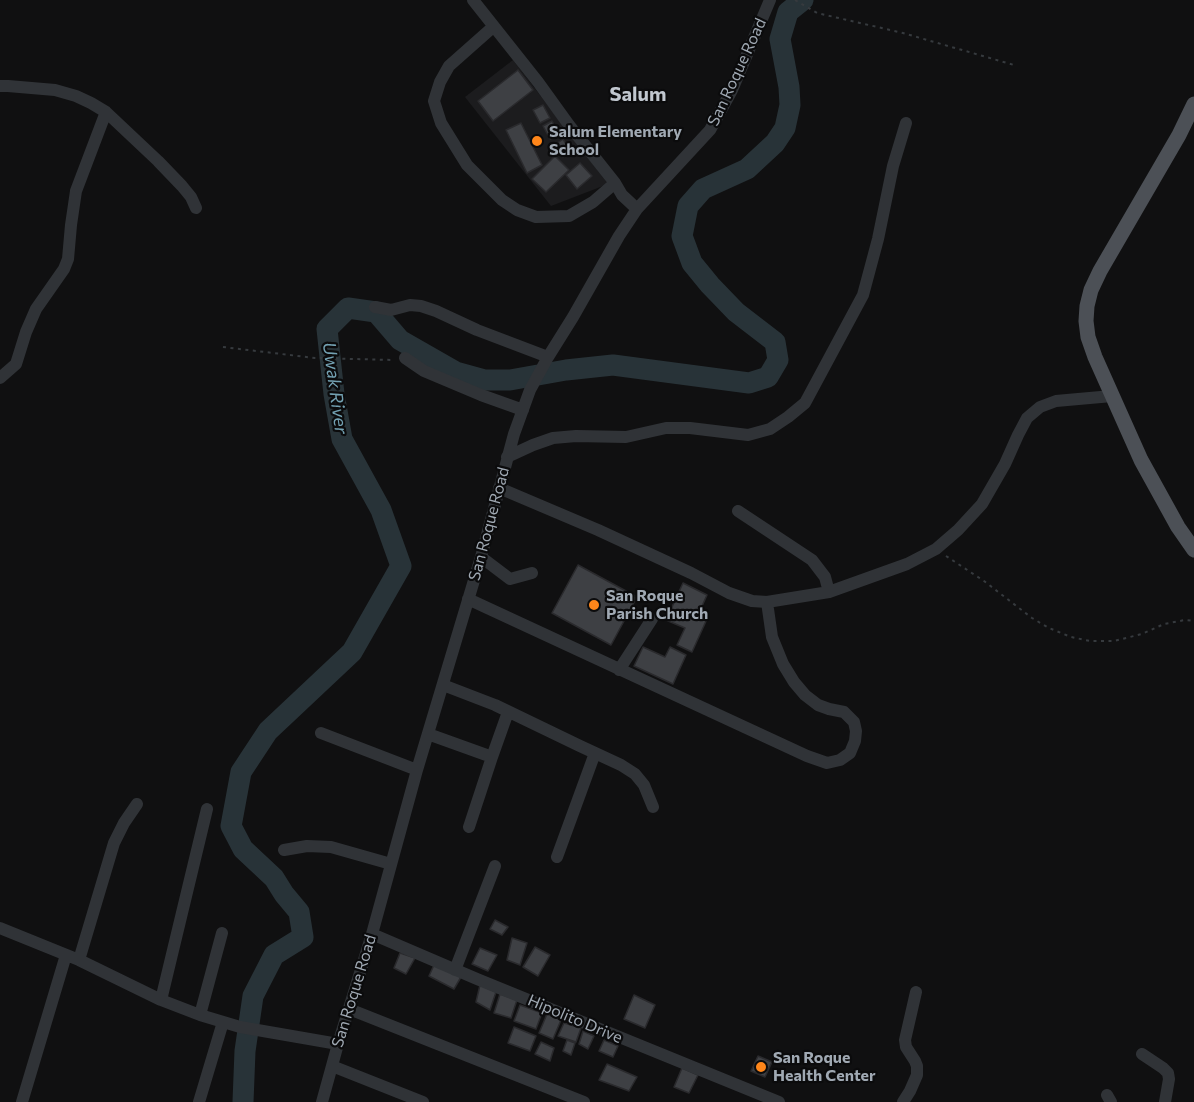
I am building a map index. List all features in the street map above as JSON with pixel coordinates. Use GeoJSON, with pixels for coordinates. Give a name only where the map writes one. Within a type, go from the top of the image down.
{"type":"FeatureCollection","features":[{"type":"Feature","properties":{"kind":"main road"},"geometry":{"type":"LineString","coordinates":[[1194,104],[1179,135],[1100,271],[1091,290],[1087,314],[1088,337],[1112,396],[1146,470],[1178,527],[1194,550]]}},
{"type":"Feature","properties":{"kind":"street"},"geometry":{"type":"LineString","coordinates":[[473,0],[538,82],[622,195],[637,209]]}},
{"type":"Feature","properties":{"kind":"street","name":"San Roque Road"},"geometry":{"type":"LineString","coordinates":[[323,1102],[417,770],[481,557],[507,457],[530,390],[637,209],[710,129],[732,90],[770,0]]}},
{"type":"Feature","properties":{"kind":"street"},"geometry":{"type":"LineString","coordinates":[[494,27],[449,66],[440,82],[434,101],[441,123],[467,165],[502,200],[517,210],[536,217],[569,216],[592,202],[615,183]]}},
{"type":"Feature","properties":{"kind":"street"},"geometry":{"type":"LineString","coordinates":[[0,86],[55,90],[83,99],[106,112],[182,186],[196,208]]}},
{"type":"Feature","properties":{"kind":"street"},"geometry":{"type":"LineString","coordinates":[[0,378],[16,364],[36,309],[64,269],[68,259],[76,191],[106,112]]}},
{"type":"Feature","properties":{"kind":"street"},"geometry":{"type":"LineString","coordinates":[[507,457],[553,438],[626,437],[666,428],[690,428],[748,435],[770,429],[805,403],[863,295],[878,239],[893,166],[906,123]]}},
{"type":"Feature","properties":{"kind":"street"},"geometry":{"type":"LineString","coordinates":[[375,307],[391,310],[410,305],[421,306],[548,357]]}},
{"type":"Feature","properties":{"kind":"street"},"geometry":{"type":"LineString","coordinates":[[405,358],[424,371],[523,410]]}},
{"type":"Feature","properties":{"kind":"street"},"geometry":{"type":"LineString","coordinates":[[499,488],[598,530],[729,593],[752,601],[767,602],[829,592],[907,564],[936,549],[958,530],[982,504],[1005,464],[1027,418],[1040,406],[1056,401],[1112,396]]}},
{"type":"Feature","properties":{"kind":"street"},"geometry":{"type":"LineString","coordinates":[[738,511],[812,560],[825,577],[829,592]]}},
{"type":"Feature","properties":{"kind":"street"},"geometry":{"type":"LineString","coordinates":[[481,557],[510,579],[532,573]]}},
{"type":"Feature","properties":{"kind":"street"},"geometry":{"type":"LineString","coordinates":[[468,599],[807,756],[827,763],[840,760],[850,753],[855,741],[854,722],[844,712],[818,705],[794,682],[783,664],[772,637],[767,602]]}},
{"type":"Feature","properties":{"kind":"street"},"geometry":{"type":"LineString","coordinates":[[619,670],[652,619]]}},
{"type":"Feature","properties":{"kind":"street"},"geometry":{"type":"LineString","coordinates":[[443,685],[495,705],[621,765],[635,774],[644,785],[652,807]]}},
{"type":"Feature","properties":{"kind":"street"},"geometry":{"type":"LineString","coordinates":[[469,828],[508,712]]}},
{"type":"Feature","properties":{"kind":"street"},"geometry":{"type":"LineString","coordinates":[[321,733],[417,770]]}},
{"type":"Feature","properties":{"kind":"street"},"geometry":{"type":"LineString","coordinates":[[429,734],[492,757]]}},
{"type":"Feature","properties":{"kind":"street"},"geometry":{"type":"LineString","coordinates":[[557,858],[595,753]]}},
{"type":"Feature","properties":{"kind":"street"},"geometry":{"type":"LineString","coordinates":[[79,960],[114,843],[137,804]]}},
{"type":"Feature","properties":{"kind":"street"},"geometry":{"type":"LineString","coordinates":[[161,1000],[207,809]]}},
{"type":"Feature","properties":{"kind":"street"},"geometry":{"type":"LineString","coordinates":[[284,850],[308,846],[331,847],[391,864]]}},
{"type":"Feature","properties":{"kind":"street"},"geometry":{"type":"LineString","coordinates":[[455,970],[495,866]]}},
{"type":"Feature","properties":{"kind":"street"},"geometry":{"type":"LineString","coordinates":[[0,928],[79,960],[161,1000],[200,1015],[240,1027],[338,1044]]}},
{"type":"Feature","properties":{"kind":"street"},"geometry":{"type":"LineString","coordinates":[[200,1015],[222,933]]}},
{"type":"Feature","properties":{"kind":"street","name":"Hipolito Drive"},"geometry":{"type":"LineString","coordinates":[[372,934],[779,1102]]}},
{"type":"Feature","properties":{"kind":"street"},"geometry":{"type":"LineString","coordinates":[[22,1102],[66,955]]}},
{"type":"Feature","properties":{"kind":"street"},"geometry":{"type":"LineString","coordinates":[[903,1102],[917,1075],[917,1066],[906,1047],[905,1040],[916,992]]}},
{"type":"Feature","properties":{"kind":"street"},"geometry":{"type":"LineString","coordinates":[[349,1009],[584,1102]]}},
{"type":"Feature","properties":{"kind":"street"},"geometry":{"type":"LineString","coordinates":[[199,1102],[223,1022]]}},
{"type":"Feature","properties":{"kind":"street"},"geometry":{"type":"LineString","coordinates":[[1142,1054],[1168,1073],[1165,1102]]}},
{"type":"Feature","properties":{"kind":"street"},"geometry":{"type":"LineString","coordinates":[[332,1066],[423,1102]]}},
{"type":"Feature","properties":{"kind":"path"},"geometry":{"type":"LineString","coordinates":[[795,0],[817,12],[903,33],[1014,65]]}},
{"type":"Feature","properties":{"kind":"path"},"geometry":{"type":"LineString","coordinates":[[223,347],[315,358],[391,360],[405,358]]}},
{"type":"Feature","properties":{"kind":"path"},"geometry":{"type":"LineString","coordinates":[[936,549],[984,581],[1032,618],[1071,637],[1090,641],[1114,641],[1142,634],[1164,624],[1185,620],[1194,621]]}},
{"type":"Feature","properties":{"kind":"shaded area","name":"Salum Elementary School"},"geometry":{"type":"Polygon","coordinates":[[[513,60],[608,184],[551,206],[465,97],[513,60]]]}},
{"type":"Feature","properties":{"kind":"building"},"geometry":{"type":"Polygon","coordinates":[[[518,70],[533,90],[493,121],[478,101],[518,70]]]}},
{"type":"Feature","properties":{"kind":"building"},"geometry":{"type":"Polygon","coordinates":[[[543,105],[550,118],[540,123],[533,110],[543,105]]]}},
{"type":"Feature","properties":{"kind":"building"},"geometry":{"type":"Polygon","coordinates":[[[552,121],[559,134],[550,139],[543,126],[552,121]]]}},
{"type":"Feature","properties":{"kind":"building"},"geometry":{"type":"Polygon","coordinates":[[[521,123],[542,165],[527,173],[506,130],[521,123]]]}},
{"type":"Feature","properties":{"kind":"building"},"geometry":{"type":"Polygon","coordinates":[[[563,139],[571,152],[563,157],[555,145],[563,139]]]}},
{"type":"Feature","properties":{"kind":"building"},"geometry":{"type":"Polygon","coordinates":[[[555,156],[569,170],[546,192],[532,179],[555,156]]]}},
{"type":"Feature","properties":{"kind":"building"},"geometry":{"type":"Polygon","coordinates":[[[580,163],[592,176],[577,189],[566,175],[580,163]]]}},
{"type":"Feature","properties":{"kind":"building","name":"San Roque Parish Church"},"geometry":{"type":"Polygon","coordinates":[[[578,565],[637,597],[611,645],[552,613],[578,565]]]}},
{"type":"Feature","properties":{"kind":"building"},"geometry":{"type":"Polygon","coordinates":[[[683,583],[707,595],[698,615],[707,619],[692,652],[677,645],[685,628],[666,620],[683,583]]]}},
{"type":"Feature","properties":{"kind":"building"},"geometry":{"type":"Polygon","coordinates":[[[643,647],[665,657],[670,647],[686,655],[673,684],[634,666],[643,647]]]}},
{"type":"Feature","properties":{"kind":"building"},"geometry":{"type":"Polygon","coordinates":[[[495,920],[508,927],[502,935],[490,929],[495,920]]]}},
{"type":"Feature","properties":{"kind":"building"},"geometry":{"type":"Polygon","coordinates":[[[512,938],[527,943],[520,965],[507,960],[512,938]]]}},
{"type":"Feature","properties":{"kind":"building"},"geometry":{"type":"Polygon","coordinates":[[[535,947],[550,955],[538,976],[523,967],[535,947]]]}},
{"type":"Feature","properties":{"kind":"building"},"geometry":{"type":"Polygon","coordinates":[[[480,948],[497,955],[488,971],[472,964],[480,948]]]}},
{"type":"Feature","properties":{"kind":"building"},"geometry":{"type":"Polygon","coordinates":[[[400,953],[415,958],[406,974],[394,968],[400,953]]]}},
{"type":"Feature","properties":{"kind":"building"},"geometry":{"type":"Polygon","coordinates":[[[434,965],[461,977],[454,989],[429,976],[434,965]]]}},
{"type":"Feature","properties":{"kind":"building"},"geometry":{"type":"Polygon","coordinates":[[[480,985],[496,992],[490,1010],[476,1002],[480,985]]]}},
{"type":"Feature","properties":{"kind":"building"},"geometry":{"type":"Polygon","coordinates":[[[500,994],[517,1000],[511,1018],[494,1013],[500,994]]]}},
{"type":"Feature","properties":{"kind":"building"},"geometry":{"type":"Polygon","coordinates":[[[634,995],[655,1005],[645,1028],[624,1019],[634,995]]]}},
{"type":"Feature","properties":{"kind":"building"},"geometry":{"type":"Polygon","coordinates":[[[520,1005],[542,1013],[536,1029],[514,1021],[520,1005]]]}},
{"type":"Feature","properties":{"kind":"building"},"geometry":{"type":"Polygon","coordinates":[[[547,1014],[561,1020],[553,1039],[539,1033],[547,1014]]]}},
{"type":"Feature","properties":{"kind":"building"},"geometry":{"type":"Polygon","coordinates":[[[564,1023],[581,1028],[576,1042],[558,1036],[564,1023]]]}},
{"type":"Feature","properties":{"kind":"building"},"geometry":{"type":"Polygon","coordinates":[[[514,1027],[536,1036],[530,1051],[508,1043],[514,1027]]]}},
{"type":"Feature","properties":{"kind":"building"},"geometry":{"type":"Polygon","coordinates":[[[583,1031],[594,1036],[588,1049],[579,1044],[583,1031]]]}},
{"type":"Feature","properties":{"kind":"building"},"geometry":{"type":"Polygon","coordinates":[[[567,1040],[575,1043],[571,1055],[563,1051],[567,1040]]]}},
{"type":"Feature","properties":{"kind":"building"},"geometry":{"type":"Polygon","coordinates":[[[604,1040],[618,1046],[613,1057],[599,1051],[604,1040]]]}},
{"type":"Feature","properties":{"kind":"building"},"geometry":{"type":"Polygon","coordinates":[[[541,1042],[554,1048],[550,1061],[535,1054],[541,1042]]]}},
{"type":"Feature","properties":{"kind":"building","name":"San Roque Health Center"},"geometry":{"type":"Polygon","coordinates":[[[758,1056],[772,1062],[765,1077],[751,1071],[758,1056]]]}},
{"type":"Feature","properties":{"kind":"building"},"geometry":{"type":"Polygon","coordinates":[[[607,1064],[637,1077],[629,1091],[599,1080],[607,1064]]]}},
{"type":"Feature","properties":{"kind":"building"},"geometry":{"type":"Polygon","coordinates":[[[682,1068],[698,1075],[689,1093],[674,1087],[682,1068]]]}},
{"type":"Feature","properties":{"kind":"waterway","name":"Uwak River"},"geometry":{"type":"LineString","coordinates":[[243,1102],[245,1051],[253,996],[274,955],[303,937],[299,912],[274,878],[243,849],[231,826],[241,772],[268,731],[352,652],[401,566],[381,510],[342,439],[334,394],[327,329],[348,308],[376,312],[400,340],[456,372],[485,380],[510,380],[566,370],[613,365],[749,383],[768,377],[778,360],[775,342],[736,312],[710,285],[692,263],[682,236],[688,206],[703,189],[747,169],[775,143],[785,128],[790,105],[789,87],[780,39],[788,12],[803,0]]}},
{"type":"Feature","properties":{"kind":"place","name":"Salum Elementary School"},"geometry":{"type":"Point","coordinates":[537,141]}},
{"type":"Feature","properties":{"kind":"place","name":"San Roque Parish Church"},"geometry":{"type":"Point","coordinates":[594,605]}},
{"type":"Feature","properties":{"kind":"place","name":"San Roque Health Center"},"geometry":{"type":"Point","coordinates":[761,1067]}},
{"type":"Feature","properties":{"kind":"district","name":"Salum"},"geometry":{"type":"Point","coordinates":[638,94]}}]}
